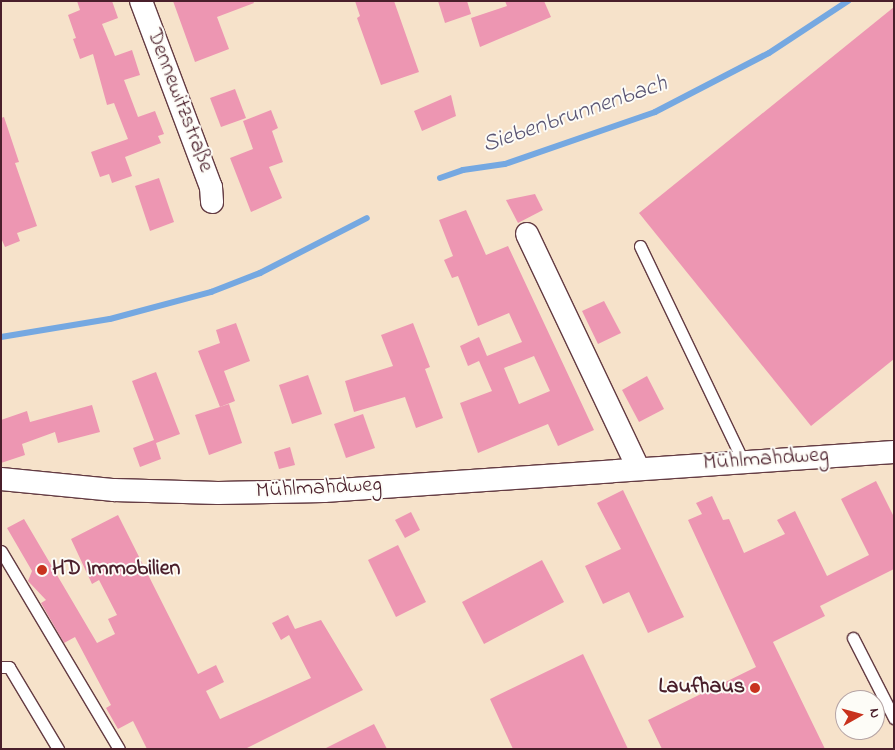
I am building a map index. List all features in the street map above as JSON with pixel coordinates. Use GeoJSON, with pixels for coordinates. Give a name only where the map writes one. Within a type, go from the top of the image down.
{"type":"FeatureCollection","features":[{"type":"Feature","properties":{"kind":"street","name":"Dennewitzstraße"},"geometry":{"type":"LineString","coordinates":[[141,1],[211,186],[212,202]]}},
{"type":"Feature","properties":{"kind":"street"},"geometry":{"type":"LineString","coordinates":[[527,234],[638,468]]}},
{"type":"Feature","properties":{"kind":"street","name":"Mühlmahdweg"},"geometry":{"type":"LineString","coordinates":[[1,479],[114,490],[227,493],[324,491],[638,468],[894,452]]}},
{"type":"Feature","properties":{"kind":"lane"},"geometry":{"type":"LineString","coordinates":[[640,246],[743,462]]}},
{"type":"Feature","properties":{"kind":"lane"},"geometry":{"type":"LineString","coordinates":[[1,551],[119,749]]}},
{"type":"Feature","properties":{"kind":"lane"},"geometry":{"type":"LineString","coordinates":[[852,638],[894,718]]}},
{"type":"Feature","properties":{"kind":"lane"},"geometry":{"type":"LineString","coordinates":[[1,667],[9,667],[58,749]]}},
{"type":"Feature","properties":{"kind":"building"},"geometry":{"type":"Polygon","coordinates":[[[77,1],[112,1],[118,18],[102,24],[115,56],[132,50],[140,75],[124,80],[138,117],[155,111],[164,134],[158,136],[161,143],[125,157],[132,176],[112,183],[109,174],[100,177],[91,152],[128,139],[114,103],[107,105],[93,54],[80,59],[73,39],[76,38],[68,15],[80,10],[77,1]]]}},
{"type":"Feature","properties":{"kind":"building"},"geometry":{"type":"Polygon","coordinates":[[[173,1],[253,1],[254,3],[217,17],[229,49],[195,62],[173,1]]]}},
{"type":"Feature","properties":{"kind":"building"},"geometry":{"type":"Polygon","coordinates":[[[355,1],[394,1],[419,72],[381,85],[357,18],[360,16],[355,1]]]}},
{"type":"Feature","properties":{"kind":"building"},"geometry":{"type":"Polygon","coordinates":[[[438,1],[467,1],[471,14],[445,23],[438,1]]]}},
{"type":"Feature","properties":{"kind":"building"},"geometry":{"type":"Polygon","coordinates":[[[505,1],[544,1],[551,17],[480,47],[471,18],[507,6],[505,1]]]}},
{"type":"Feature","properties":{"kind":"building"},"geometry":{"type":"Polygon","coordinates":[[[894,7],[894,359],[811,426],[639,213],[894,7]]]}},
{"type":"Feature","properties":{"kind":"building"},"geometry":{"type":"Polygon","coordinates":[[[235,89],[246,118],[221,127],[210,98],[235,89]]]}},
{"type":"Feature","properties":{"kind":"building"},"geometry":{"type":"Polygon","coordinates":[[[451,95],[456,116],[422,131],[414,111],[451,95]]]}},
{"type":"Feature","properties":{"kind":"building"},"geometry":{"type":"Polygon","coordinates":[[[271,110],[278,128],[272,131],[283,162],[269,167],[282,198],[251,212],[230,158],[253,149],[243,121],[271,110]]]}},
{"type":"Feature","properties":{"kind":"building"},"geometry":{"type":"Polygon","coordinates":[[[4,117],[19,162],[15,163],[37,226],[17,233],[20,241],[5,247],[1,238],[1,118],[4,117]]]}},
{"type":"Feature","properties":{"kind":"building"},"geometry":{"type":"Polygon","coordinates":[[[159,178],[174,222],[150,231],[135,186],[159,178]]]}},
{"type":"Feature","properties":{"kind":"building"},"geometry":{"type":"Polygon","coordinates":[[[535,194],[543,210],[518,223],[506,200],[535,194]]]}},
{"type":"Feature","properties":{"kind":"building"},"geometry":{"type":"Polygon","coordinates":[[[466,210],[486,255],[508,246],[594,430],[558,446],[548,424],[478,453],[460,403],[492,391],[479,361],[468,366],[460,346],[479,337],[487,356],[522,342],[509,313],[478,326],[458,276],[452,278],[444,260],[453,256],[439,220],[466,210]],[[534,356],[504,368],[519,404],[550,391],[534,356]]]}},
{"type":"Feature","properties":{"kind":"building"},"geometry":{"type":"Polygon","coordinates":[[[604,301],[621,333],[598,344],[582,311],[604,301]]]}},
{"type":"Feature","properties":{"kind":"building"},"geometry":{"type":"Polygon","coordinates":[[[236,323],[250,361],[224,371],[235,401],[220,407],[198,351],[220,343],[216,330],[236,323]]]}},
{"type":"Feature","properties":{"kind":"building"},"geometry":{"type":"Polygon","coordinates":[[[413,323],[430,367],[425,369],[443,418],[416,428],[405,397],[354,412],[345,381],[393,366],[381,335],[413,323]]]}},
{"type":"Feature","properties":{"kind":"building"},"geometry":{"type":"Polygon","coordinates":[[[156,372],[180,434],[156,443],[161,459],[140,467],[133,448],[154,440],[132,381],[156,372]]]}},
{"type":"Feature","properties":{"kind":"building"},"geometry":{"type":"Polygon","coordinates":[[[308,375],[322,414],[292,424],[279,385],[308,375]]]}},
{"type":"Feature","properties":{"kind":"building"},"geometry":{"type":"Polygon","coordinates":[[[647,376],[664,409],[639,422],[622,390],[647,376]]]}},
{"type":"Feature","properties":{"kind":"building"},"geometry":{"type":"Polygon","coordinates":[[[229,404],[242,443],[209,455],[195,415],[229,404]]]}},
{"type":"Feature","properties":{"kind":"building"},"geometry":{"type":"Polygon","coordinates":[[[92,405],[100,432],[58,443],[55,432],[22,444],[25,455],[1,463],[1,420],[27,411],[30,422],[92,405]]]}},
{"type":"Feature","properties":{"kind":"building"},"geometry":{"type":"Polygon","coordinates":[[[363,414],[375,448],[346,458],[334,424],[363,414]]]}},
{"type":"Feature","properties":{"kind":"building"},"geometry":{"type":"Polygon","coordinates":[[[290,447],[295,465],[279,469],[274,452],[290,447]]]}},
{"type":"Feature","properties":{"kind":"building"},"geometry":{"type":"Polygon","coordinates":[[[876,481],[894,517],[894,569],[820,606],[825,616],[773,642],[825,749],[662,749],[648,720],[756,667],[688,520],[702,514],[696,503],[712,496],[723,520],[729,519],[744,553],[785,534],[777,520],[795,511],[827,576],[869,555],[841,499],[876,481]]]}},
{"type":"Feature","properties":{"kind":"building"},"geometry":{"type":"Polygon","coordinates":[[[623,490],[684,617],[648,633],[629,592],[603,604],[585,566],[621,549],[597,503],[623,490]]]}},
{"type":"Feature","properties":{"kind":"building"},"geometry":{"type":"Polygon","coordinates":[[[411,512],[420,530],[405,538],[395,520],[411,512]]]}},
{"type":"Feature","properties":{"kind":"building"},"geometry":{"type":"Polygon","coordinates":[[[118,515],[198,674],[216,665],[224,682],[206,691],[220,719],[311,678],[289,635],[281,640],[272,623],[288,615],[295,629],[321,620],[363,690],[245,749],[147,749],[133,721],[118,729],[106,708],[111,705],[75,637],[64,643],[41,603],[46,600],[28,581],[32,571],[7,528],[24,519],[97,643],[115,634],[108,619],[117,615],[99,580],[92,584],[71,539],[118,515]]]}},
{"type":"Feature","properties":{"kind":"building"},"geometry":{"type":"Polygon","coordinates":[[[398,545],[426,602],[396,617],[368,560],[398,545]]]}},
{"type":"Feature","properties":{"kind":"building"},"geometry":{"type":"Polygon","coordinates":[[[542,560],[564,602],[484,644],[462,602],[542,560]]]}},
{"type":"Feature","properties":{"kind":"building"},"geometry":{"type":"Polygon","coordinates":[[[583,654],[628,749],[513,749],[490,699],[583,654]]]}},
{"type":"Feature","properties":{"kind":"building"},"geometry":{"type":"Polygon","coordinates":[[[374,724],[387,749],[324,749],[374,724]]]}},
{"type":"Feature","properties":{"kind":"waterway","name":"Siebenbrunnenbach"},"geometry":{"type":"LineString","coordinates":[[440,178],[463,170],[505,164],[655,112],[769,53],[848,1]]}},
{"type":"Feature","properties":{"kind":"waterway","name":"Siebenbrunnenbach"},"geometry":{"type":"LineString","coordinates":[[1,337],[110,319],[211,292],[260,273],[367,218]]}},
{"type":"Feature","properties":{"kind":"place","name":"HD Immobilien"},"geometry":{"type":"Point","coordinates":[42,570]}},
{"type":"Feature","properties":{"kind":"place","name":"Laufhaus"},"geometry":{"type":"Point","coordinates":[755,688]}}]}
